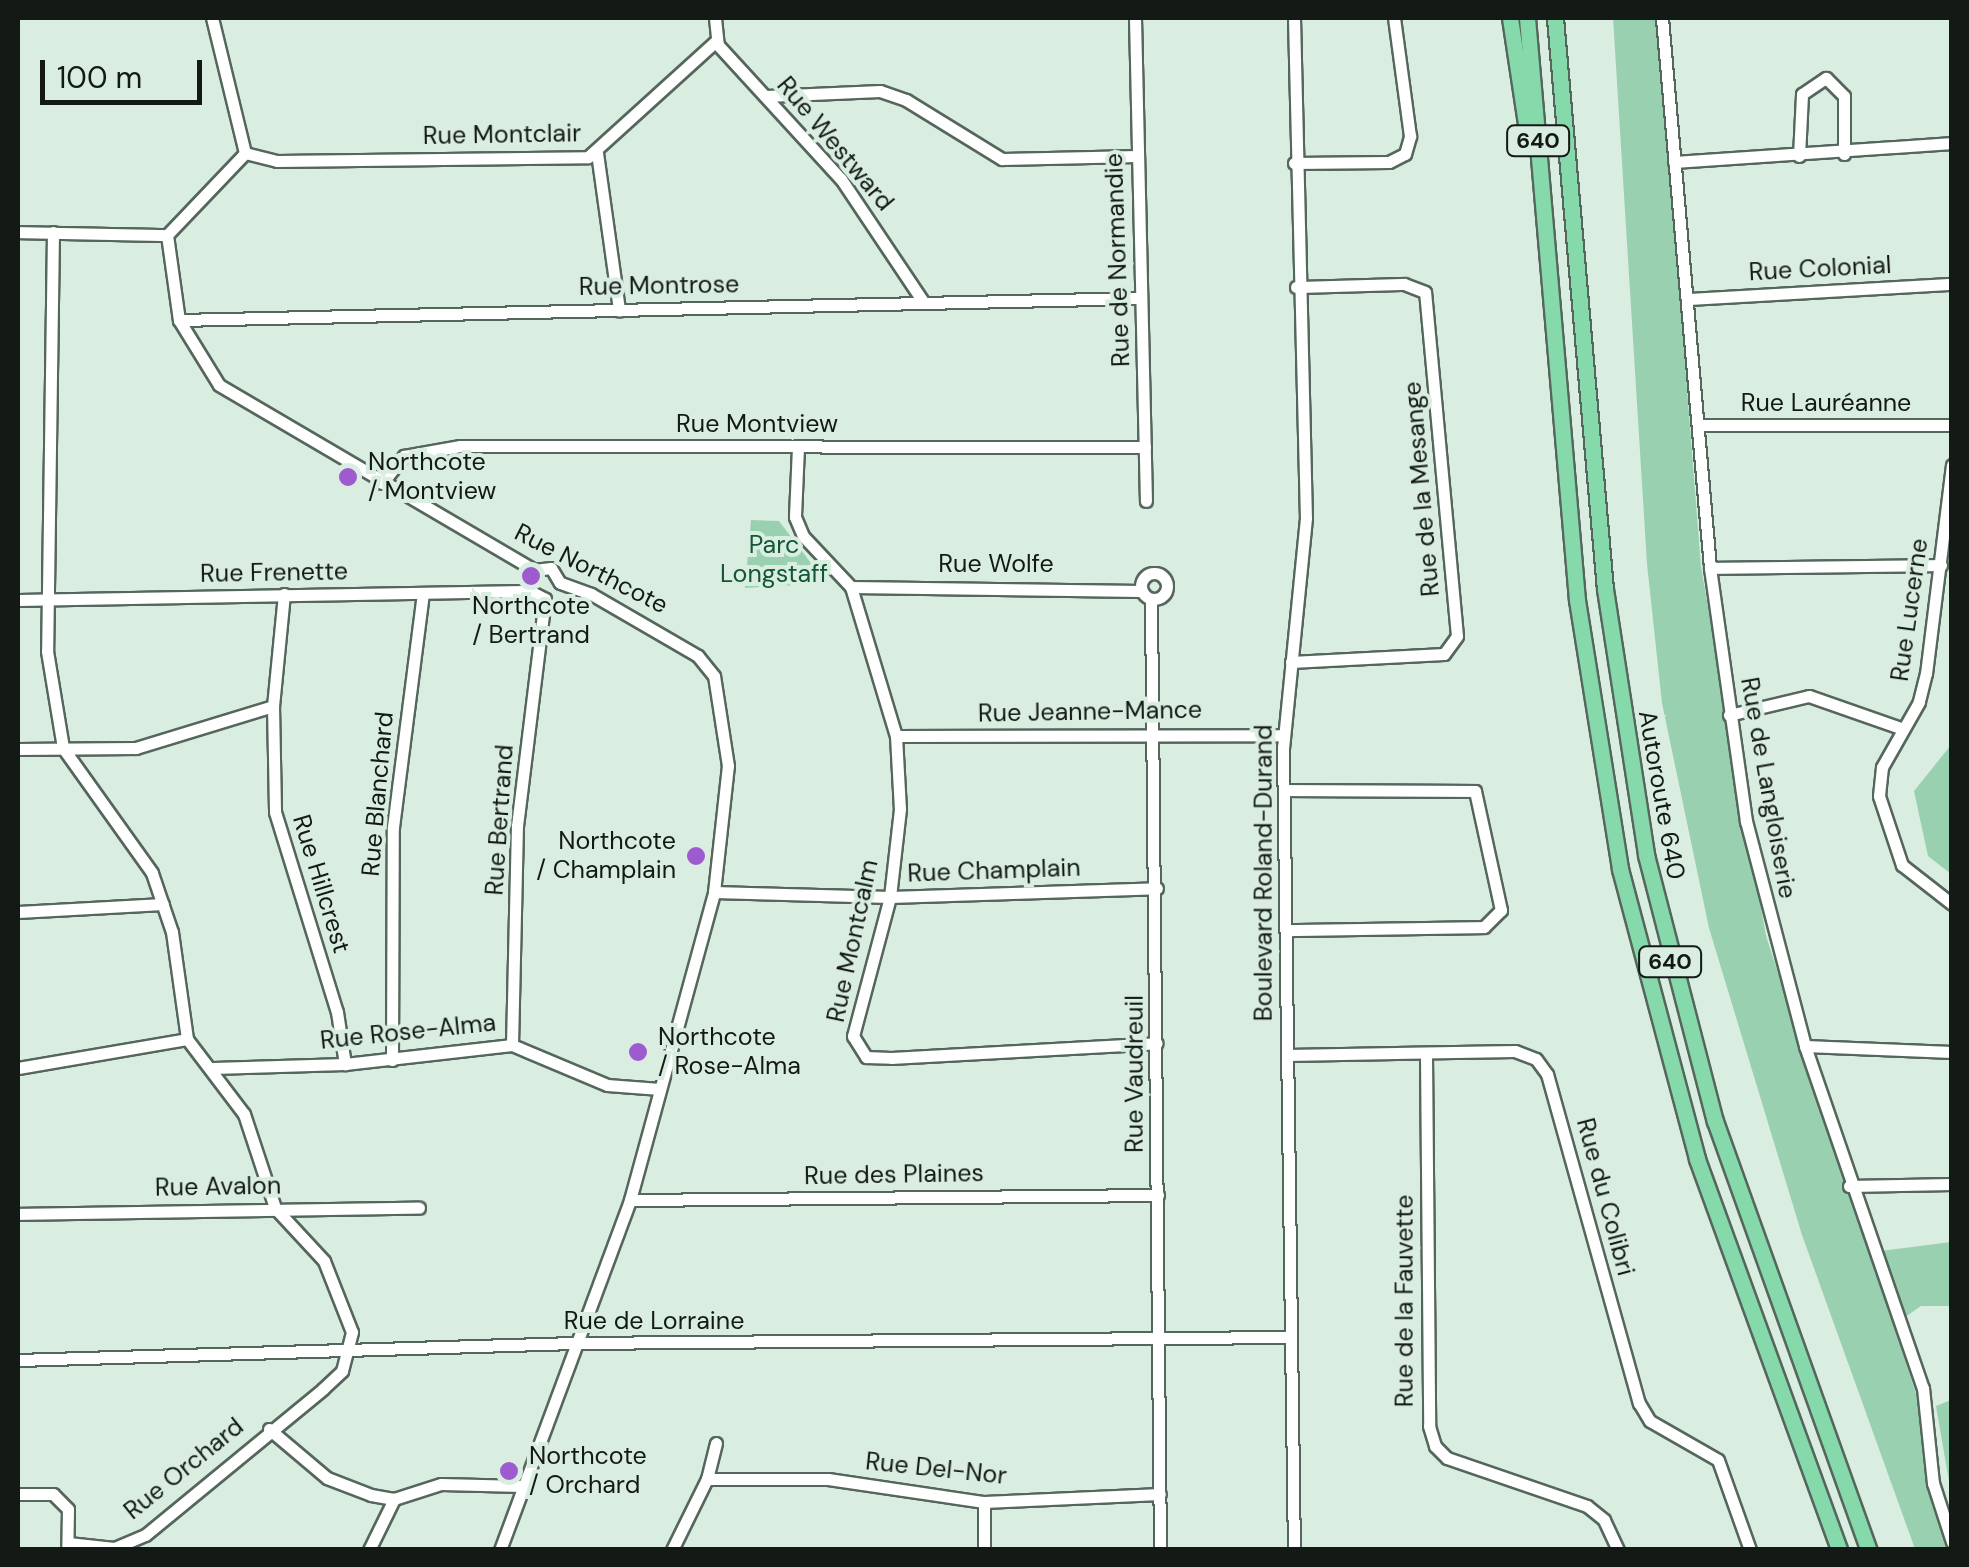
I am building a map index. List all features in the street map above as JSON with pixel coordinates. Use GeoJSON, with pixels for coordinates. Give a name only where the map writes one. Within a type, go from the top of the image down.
{"type":"FeatureCollection","features":[{"type":"Feature","properties":{"kind":"highway"},"geometry":{"type":"LineString","coordinates":[[1510,18],[1548,265]]}},
{"type":"Feature","properties":{"kind":"highway","name":"Autoroute 640"},"geometry":{"type":"LineString","coordinates":[[1527,18],[1582,638],[1630,913],[1709,1196],[1839,1550]]}},
{"type":"Feature","properties":{"kind":"highway","name":"Autoroute 640"},"geometry":{"type":"LineString","coordinates":[[1555,18],[1608,624],[1656,903],[1733,1176],[1869,1550]]}},
{"type":"Feature","properties":{"kind":"highway"},"geometry":{"type":"LineString","coordinates":[[1564,18],[1565,137]]}},
{"type":"Feature","properties":{"kind":"street"},"geometry":{"type":"LineString","coordinates":[[18,232],[168,235],[245,153],[212,18]]}},
{"type":"Feature","properties":{"kind":"street"},"geometry":{"type":"LineString","coordinates":[[715,18],[716,41]]}},
{"type":"Feature","properties":{"kind":"street","name":"Rue de Normandie"},"geometry":{"type":"LineString","coordinates":[[1135,18],[1146,501]]}},
{"type":"Feature","properties":{"kind":"street","name":"Boulevard Roland-Durand"},"geometry":{"type":"LineString","coordinates":[[1294,18],[1296,286],[1306,518],[1284,734],[1294,1550]]}},
{"type":"Feature","properties":{"kind":"street"},"geometry":{"type":"LineString","coordinates":[[1294,163],[1389,162],[1405,154],[1410,136],[1394,18]]}},
{"type":"Feature","properties":{"kind":"street","name":"Rue de Langloiserie"},"geometry":{"type":"LineString","coordinates":[[1662,18],[1678,242],[1690,299],[1710,568],[1746,821],[1805,1046],[1849,1186],[1923,1388],[1932,1483],[1952,1542]]}},
{"type":"Feature","properties":{"kind":"street","name":"Rue Montclair"},"geometry":{"type":"LineString","coordinates":[[245,153],[278,161],[597,153],[716,41]]}},
{"type":"Feature","properties":{"kind":"street","name":"Rue Westward"},"geometry":{"type":"LineString","coordinates":[[716,41],[840,179],[924,302]]}},
{"type":"Feature","properties":{"kind":"street"},"geometry":{"type":"LineString","coordinates":[[1799,156],[1802,94],[1826,78],[1844,96],[1844,154]]}},
{"type":"Feature","properties":{"kind":"street"},"geometry":{"type":"LineString","coordinates":[[766,96],[880,91],[906,100],[1002,159],[1137,156]]}},
{"type":"Feature","properties":{"kind":"street"},"geometry":{"type":"LineString","coordinates":[[1674,162],[1844,154],[1952,143]]}},
{"type":"Feature","properties":{"kind":"street"},"geometry":{"type":"LineString","coordinates":[[597,153],[619,310]]}},
{"type":"Feature","properties":{"kind":"street"},"geometry":{"type":"LineString","coordinates":[[53,232],[51,599],[47,652],[63,748],[152,873],[162,904],[187,1039],[213,1068],[244,1114],[275,1208],[324,1261],[349,1319],[352,1350]]}},
{"type":"Feature","properties":{"kind":"street","name":"Rue Northcote"},"geometry":{"type":"LineString","coordinates":[[168,235],[178,320],[219,385],[534,570],[551,568],[560,583],[670,636],[714,676],[728,766],[714,892],[630,1200],[500,1550]]}},
{"type":"Feature","properties":{"kind":"street","name":"Rue de la Mesange"},"geometry":{"type":"LineString","coordinates":[[1291,662],[1444,654],[1457,636],[1425,292],[1404,284],[1296,286]]}},
{"type":"Feature","properties":{"kind":"street","name":"Rue Colonial"},"geometry":{"type":"LineString","coordinates":[[1690,299],[1952,284]]}},
{"type":"Feature","properties":{"kind":"street","name":"Rue Montrose"},"geometry":{"type":"LineString","coordinates":[[178,320],[1141,298]]}},
{"type":"Feature","properties":{"kind":"street","name":"Rue Lauréanne"},"geometry":{"type":"LineString","coordinates":[[1700,425],[1952,425]]}},
{"type":"Feature","properties":{"kind":"street","name":"Rue Montview"},"geometry":{"type":"LineString","coordinates":[[382,483],[404,456],[460,446],[1145,447]]}},
{"type":"Feature","properties":{"kind":"street","name":"Rue Montcalm"},"geometry":{"type":"LineString","coordinates":[[798,447],[796,517],[803,536],[851,588],[896,736],[900,809],[890,897],[853,1036],[866,1057],[1157,1044]]}},
{"type":"Feature","properties":{"kind":"street","name":"Rue Lucerne"},"geometry":{"type":"LineString","coordinates":[[1952,465],[1922,687],[1882,768],[1883,818],[1902,864],[1952,904]]}},
{"type":"Feature","properties":{"kind":"street"},"geometry":{"type":"LineString","coordinates":[[1710,568],[1941,565]]}},
{"type":"Feature","properties":{"kind":"street"},"geometry":{"type":"LineString","coordinates":[[530,591],[534,570]]}},
{"type":"Feature","properties":{"kind":"street"},"geometry":{"type":"LineString","coordinates":[[545,599],[560,583]]}},
{"type":"Feature","properties":{"kind":"street","name":"Rue Wolfe"},"geometry":{"type":"LineString","coordinates":[[851,588],[1146,595]]}},
{"type":"Feature","properties":{"kind":"street","name":"Rue Frenette"},"geometry":{"type":"LineString","coordinates":[[18,600],[530,591],[545,599]]}},
{"type":"Feature","properties":{"kind":"street","name":"Rue Hillcrest"},"geometry":{"type":"LineString","coordinates":[[284,594],[273,706],[275,812],[337,1012],[345,1064]]}},
{"type":"Feature","properties":{"kind":"street","name":"Rue Blanchard"},"geometry":{"type":"LineString","coordinates":[[392,1060],[393,826],[423,594]]}},
{"type":"Feature","properties":{"kind":"street","name":"Rue Vaudreuil"},"geometry":{"type":"LineString","coordinates":[[1146,595],[1156,888],[1160,1550]]}},
{"type":"Feature","properties":{"kind":"street","name":"Rue Bertrand"},"geometry":{"type":"LineString","coordinates":[[512,1044],[517,826],[545,599]]}},
{"type":"Feature","properties":{"kind":"street"},"geometry":{"type":"LineString","coordinates":[[1729,715],[1809,696],[1903,729]]}},
{"type":"Feature","properties":{"kind":"street"},"geometry":{"type":"LineString","coordinates":[[18,749],[136,748],[273,706]]}},
{"type":"Feature","properties":{"kind":"street","name":"Rue Jeanne-Mance"},"geometry":{"type":"LineString","coordinates":[[896,736],[1284,734]]}},
{"type":"Feature","properties":{"kind":"street"},"geometry":{"type":"LineString","coordinates":[[1284,790],[1475,791],[1501,910],[1484,926],[1286,930]]}},
{"type":"Feature","properties":{"kind":"street","name":"Rue Champlain"},"geometry":{"type":"LineString","coordinates":[[714,892],[890,897],[1156,888]]}},
{"type":"Feature","properties":{"kind":"street"},"geometry":{"type":"LineString","coordinates":[[18,912],[162,904]]}},
{"type":"Feature","properties":{"kind":"street"},"geometry":{"type":"LineString","coordinates":[[18,1068],[187,1039]]}},
{"type":"Feature","properties":{"kind":"street","name":"Rue Rose-Alma"},"geometry":{"type":"LineString","coordinates":[[213,1068],[345,1064],[512,1044],[607,1085],[660,1089]]}},
{"type":"Feature","properties":{"kind":"street"},"geometry":{"type":"LineString","coordinates":[[1805,1046],[1952,1052]]}},
{"type":"Feature","properties":{"kind":"street","name":"Rue du Colibri"},"geometry":{"type":"LineString","coordinates":[[1287,1055],[1515,1051],[1536,1059],[1548,1074],[1639,1403],[1650,1421],[1718,1460],[1750,1550]]}},
{"type":"Feature","properties":{"kind":"street","name":"Rue de la Fauvette"},"geometry":{"type":"LineString","coordinates":[[1426,1055],[1429,1426],[1435,1446],[1446,1458],[1587,1506],[1604,1520],[1618,1550]]}},
{"type":"Feature","properties":{"kind":"street"},"geometry":{"type":"LineString","coordinates":[[1849,1186],[1952,1184]]}},
{"type":"Feature","properties":{"kind":"street","name":"Rue des Plaines"},"geometry":{"type":"LineString","coordinates":[[630,1200],[1158,1195]]}},
{"type":"Feature","properties":{"kind":"street","name":"Rue Avalon"},"geometry":{"type":"LineString","coordinates":[[18,1214],[419,1208]]}},
{"type":"Feature","properties":{"kind":"street","name":"Rue de Lorraine"},"geometry":{"type":"LineString","coordinates":[[18,1360],[576,1344],[1292,1337]]}},
{"type":"Feature","properties":{"kind":"street","name":"Rue Orchard"},"geometry":{"type":"LineString","coordinates":[[67,1546],[114,1548],[144,1534],[323,1388],[352,1350]]}},
{"type":"Feature","properties":{"kind":"street","name":"Rue Orchard"},"geometry":{"type":"LineString","coordinates":[[270,1429],[327,1478],[394,1499]]}},
{"type":"Feature","properties":{"kind":"street"},"geometry":{"type":"LineString","coordinates":[[672,1550],[708,1480],[716,1443]]}},
{"type":"Feature","properties":{"kind":"street","name":"Rue Del-Nor"},"geometry":{"type":"LineString","coordinates":[[708,1480],[828,1479],[984,1502],[1160,1494]]}},
{"type":"Feature","properties":{"kind":"street"},"geometry":{"type":"LineString","coordinates":[[369,1550],[394,1499],[442,1484],[522,1486]]}},
{"type":"Feature","properties":{"kind":"street"},"geometry":{"type":"LineString","coordinates":[[18,1494],[53,1494],[68,1508],[67,1546]]}},
{"type":"Feature","properties":{"kind":"street"},"geometry":{"type":"LineString","coordinates":[[984,1502],[984,1550]]}},
{"type":"Feature","properties":{"kind":"green space"},"geometry":{"type":"Polygon","coordinates":[[[1613,18],[1658,18],[1701,567],[1766,936],[1919,1403],[1927,1485],[1946,1549],[1915,1549],[1802,1235],[1709,928],[1662,703],[1647,564],[1613,18]]]}},
{"type":"Feature","properties":{"kind":"green space","name":"Parc Longstaff"},"geometry":{"type":"Polygon","coordinates":[[[751,520],[779,521],[826,583],[745,588],[751,520]]]}},
{"type":"Feature","properties":{"kind":"green space"},"geometry":{"type":"Polygon","coordinates":[[[1951,745],[1951,874],[1928,856],[1914,791],[1951,745]]]}},
{"type":"Feature","properties":{"kind":"green space"},"geometry":{"type":"Polygon","coordinates":[[[1951,1242],[1951,1306],[1921,1306],[1898,1322],[1873,1252],[1951,1242]]]}},
{"type":"Feature","properties":{"kind":"green space"},"geometry":{"type":"Polygon","coordinates":[[[1952,1400],[1951,1493],[1936,1406],[1952,1400]]]}},
{"type":"Feature","properties":{"kind":"place","name":"Northcote / Montview"},"geometry":{"type":"Point","coordinates":[348,477]}},
{"type":"Feature","properties":{"kind":"place","name":"Northcote / Bertrand"},"geometry":{"type":"Point","coordinates":[531,576]}},
{"type":"Feature","properties":{"kind":"place","name":"Northcote / Champlain"},"geometry":{"type":"Point","coordinates":[696,856]}},
{"type":"Feature","properties":{"kind":"place","name":"Northcote / Rose-Alma"},"geometry":{"type":"Point","coordinates":[638,1052]}},
{"type":"Feature","properties":{"kind":"place","name":"Northcote / Orchard"},"geometry":{"type":"Point","coordinates":[509,1471]}}]}
